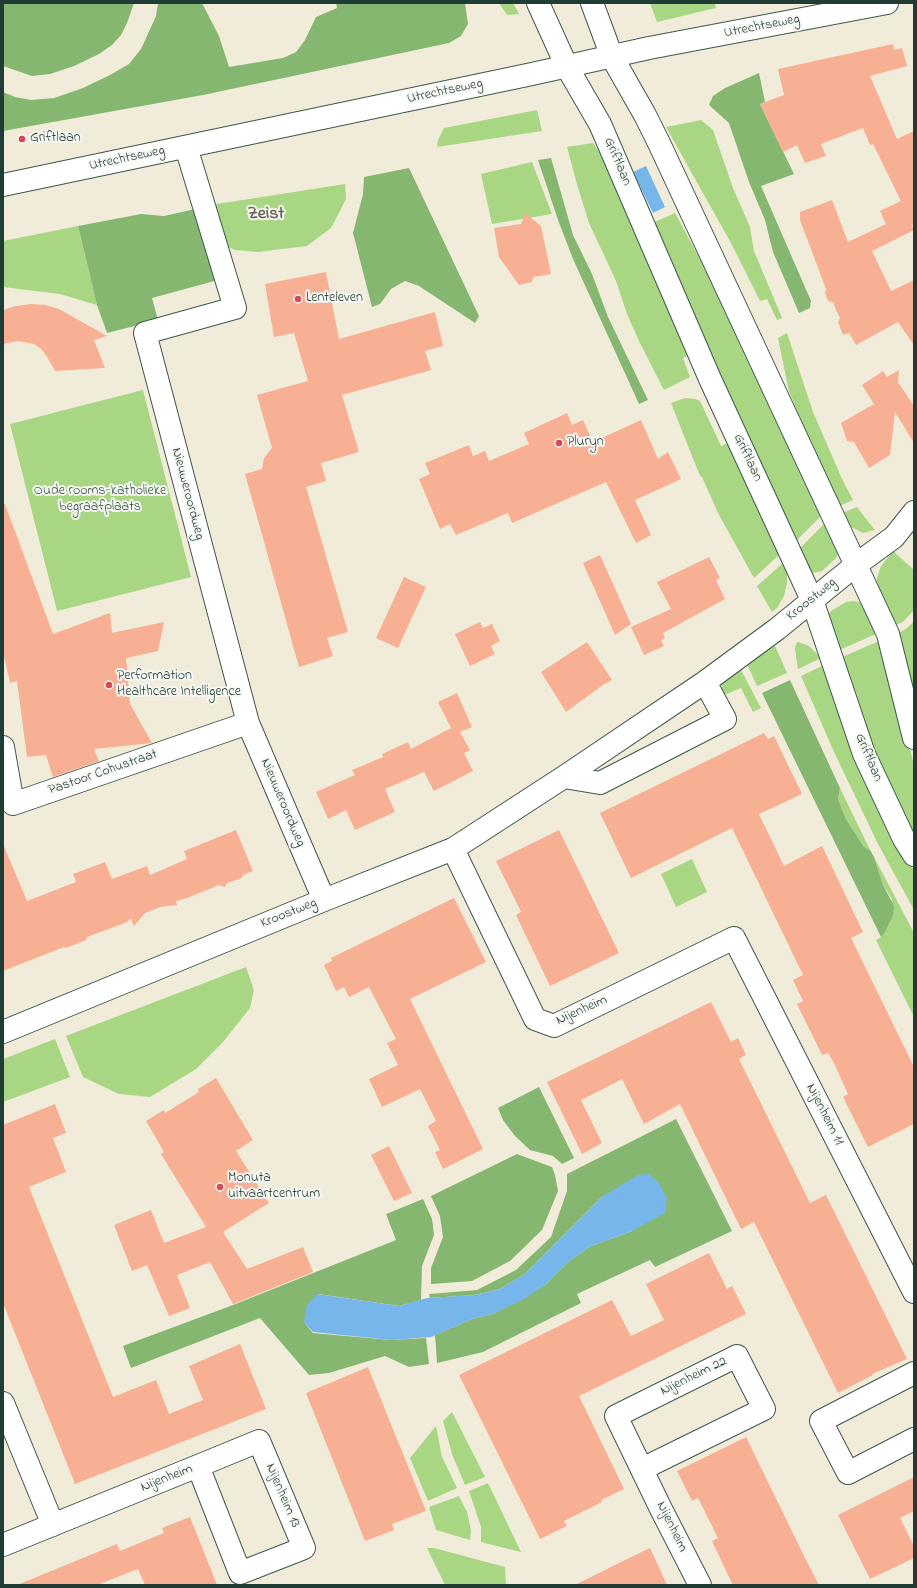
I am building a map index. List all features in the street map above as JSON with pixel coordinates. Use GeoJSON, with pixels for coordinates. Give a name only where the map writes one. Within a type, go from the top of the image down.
{"type":"FeatureCollection","features":[{"type":"Feature","properties":{"kind":"street","name":"Griftlaan"},"geometry":{"type":"LineString","coordinates":[[538,3],[567,67],[600,124],[710,379],[812,600],[864,754],[904,840],[914,855]]}},
{"type":"Feature","properties":{"kind":"street"},"geometry":{"type":"LineString","coordinates":[[592,3],[612,57],[652,128],[857,564],[888,634],[914,738]]}},
{"type":"Feature","properties":{"kind":"street","name":"Utrechtseweg"},"geometry":{"type":"LineString","coordinates":[[3,185],[567,67],[649,48],[887,3]]}},
{"type":"Feature","properties":{"kind":"street","name":"Nieuweroordweg"},"geometry":{"type":"LineString","coordinates":[[186,147],[235,308],[145,333],[248,723],[324,900]]}},
{"type":"Feature","properties":{"kind":"street","name":"Kroostweg"},"geometry":{"type":"LineString","coordinates":[[3,1032],[324,900],[453,849],[564,777],[705,682],[777,629],[857,564],[894,537],[914,512]]}},
{"type":"Feature","properties":{"kind":"street"},"geometry":{"type":"LineString","coordinates":[[564,777],[600,783],[725,719],[705,682]]}},
{"type":"Feature","properties":{"kind":"street","name":"Pastoor Cohustraat"},"geometry":{"type":"LineString","coordinates":[[3,747],[13,804],[248,723]]}},
{"type":"Feature","properties":{"kind":"street","name":"Nijenheim"},"geometry":{"type":"LineString","coordinates":[[453,849],[535,1019],[554,1026],[734,938]]}},
{"type":"Feature","properties":{"kind":"street","name":"Nijenheim 11"},"geometry":{"type":"LineString","coordinates":[[734,938],[914,1292]]}},
{"type":"Feature","properties":{"kind":"street","name":"Nijenheim 22"},"geometry":{"type":"LineString","coordinates":[[737,1356],[764,1409],[642,1469],[616,1416],[737,1356]]}},
{"type":"Feature","properties":{"kind":"street"},"geometry":{"type":"LineString","coordinates":[[914,1372],[821,1421],[848,1473],[914,1440]]}},
{"type":"Feature","properties":{"kind":"street"},"geometry":{"type":"LineString","coordinates":[[3,1403],[53,1525]]}},
{"type":"Feature","properties":{"kind":"street","name":"Nijenheim 13"},"geometry":{"type":"LineString","coordinates":[[198,1466],[258,1441],[304,1548],[240,1573]]}},
{"type":"Feature","properties":{"kind":"street","name":"Nijenheim"},"geometry":{"type":"LineString","coordinates":[[3,1545],[198,1466],[240,1573]]}},
{"type":"Feature","properties":{"kind":"street","name":"Nijenheim"},"geometry":{"type":"LineString","coordinates":[[642,1469],[700,1585]]}},
{"type":"Feature","properties":{"kind":"green space"},"geometry":{"type":"Polygon","coordinates":[[[3,3],[134,3],[121,35],[112,45],[99,54],[74,66],[50,74],[32,76],[3,66],[3,3]]]}},
{"type":"Feature","properties":{"kind":"green space"},"geometry":{"type":"Polygon","coordinates":[[[158,3],[202,3],[219,36],[229,67],[283,58],[296,52],[305,40],[316,17],[337,8],[336,3],[465,3],[468,24],[461,36],[449,43],[203,95],[3,131],[3,92],[15,97],[31,100],[54,98],[83,88],[110,75],[129,64],[141,49],[156,16],[158,3]]]}},
{"type":"Feature","properties":{"kind":"green space"},"geometry":{"type":"Polygon","coordinates":[[[499,3],[513,3],[519,14],[507,15],[499,3]]]}},
{"type":"Feature","properties":{"kind":"green space"},"geometry":{"type":"Polygon","coordinates":[[[650,3],[715,3],[716,8],[657,22],[650,3]]]}},
{"type":"Feature","properties":{"kind":"green space"},"geometry":{"type":"Polygon","coordinates":[[[759,73],[765,102],[760,104],[794,174],[761,186],[811,301],[810,308],[799,313],[773,252],[765,220],[749,182],[729,123],[709,105],[713,96],[725,88],[759,73]]]}},
{"type":"Feature","properties":{"kind":"green space"},"geometry":{"type":"Polygon","coordinates":[[[537,110],[542,131],[437,147],[438,140],[444,128],[537,110]]]}},
{"type":"Feature","properties":{"kind":"green space"},"geometry":{"type":"Polygon","coordinates":[[[701,120],[713,130],[733,188],[750,227],[754,251],[782,318],[777,320],[767,299],[760,301],[731,243],[666,127],[701,120]]]}},
{"type":"Feature","properties":{"kind":"green space"},"geometry":{"type":"Polygon","coordinates":[[[593,143],[605,161],[690,354],[683,358],[690,377],[664,390],[627,314],[616,281],[589,223],[578,188],[567,147],[593,143]]]}},
{"type":"Feature","properties":{"kind":"green space"},"geometry":{"type":"Polygon","coordinates":[[[551,158],[573,235],[592,274],[608,317],[648,400],[639,404],[573,259],[558,220],[538,160],[551,158]]]}},
{"type":"Feature","properties":{"kind":"green space"},"geometry":{"type":"Polygon","coordinates":[[[532,162],[552,214],[492,224],[481,174],[532,162]]]}},
{"type":"Feature","properties":{"kind":"green space"},"geometry":{"type":"Polygon","coordinates":[[[409,168],[479,316],[475,323],[419,286],[405,281],[391,289],[380,304],[372,307],[353,233],[363,194],[364,177],[409,168]]]}},
{"type":"Feature","properties":{"kind":"green space"},"geometry":{"type":"Polygon","coordinates":[[[345,184],[346,199],[331,228],[307,246],[258,252],[235,250],[222,244],[211,205],[345,184]]]}},
{"type":"Feature","properties":{"kind":"green space"},"geometry":{"type":"Polygon","coordinates":[[[195,209],[218,280],[152,298],[158,320],[107,333],[97,305],[78,226],[141,214],[164,216],[195,209]]]}},
{"type":"Feature","properties":{"kind":"green space"},"geometry":{"type":"Polygon","coordinates":[[[675,213],[706,270],[821,516],[791,546],[650,224],[675,213]]]}},
{"type":"Feature","properties":{"kind":"green space"},"geometry":{"type":"Polygon","coordinates":[[[78,226],[97,305],[60,294],[3,287],[3,241],[78,226]]]}},
{"type":"Feature","properties":{"kind":"green space"},"geometry":{"type":"Polygon","coordinates":[[[787,333],[813,412],[842,479],[853,500],[837,507],[789,391],[778,338],[787,333]]]}},
{"type":"Feature","properties":{"kind":"green space","name":"Oude rooms-katholieke begraafplaats"},"geometry":{"type":"Polygon","coordinates":[[[143,390],[191,577],[57,611],[10,424],[143,390]]]}},
{"type":"Feature","properties":{"kind":"green space"},"geometry":{"type":"Polygon","coordinates":[[[685,398],[700,401],[721,446],[728,443],[780,554],[754,578],[718,513],[702,477],[700,476],[671,403],[685,398]]]}},
{"type":"Feature","properties":{"kind":"green space"},"geometry":{"type":"Polygon","coordinates":[[[857,507],[875,530],[863,533],[847,525],[840,514],[857,507]]]}},
{"type":"Feature","properties":{"kind":"green space"},"geometry":{"type":"Polygon","coordinates":[[[826,522],[839,552],[836,558],[822,571],[813,573],[807,572],[794,554],[826,522]]]}},
{"type":"Feature","properties":{"kind":"green space"},"geometry":{"type":"Polygon","coordinates":[[[893,551],[914,570],[914,610],[904,621],[888,629],[876,591],[877,578],[881,566],[893,551]]]}},
{"type":"Feature","properties":{"kind":"green space"},"geometry":{"type":"Polygon","coordinates":[[[784,562],[787,573],[787,583],[784,596],[777,608],[772,612],[757,586],[784,562]]]}},
{"type":"Feature","properties":{"kind":"green space"},"geometry":{"type":"Polygon","coordinates":[[[846,602],[860,602],[865,608],[876,634],[837,651],[826,618],[831,611],[846,602]]]}},
{"type":"Feature","properties":{"kind":"green space"},"geometry":{"type":"Polygon","coordinates":[[[914,621],[914,704],[892,636],[906,629],[914,621]]]}},
{"type":"Feature","properties":{"kind":"green space"},"geometry":{"type":"Polygon","coordinates":[[[879,641],[898,695],[914,766],[914,841],[866,740],[857,695],[840,658],[879,641]]]}},
{"type":"Feature","properties":{"kind":"green space"},"geometry":{"type":"Polygon","coordinates":[[[798,642],[809,646],[821,658],[798,669],[795,649],[798,642]]]}},
{"type":"Feature","properties":{"kind":"green space"},"geometry":{"type":"Polygon","coordinates":[[[775,646],[787,673],[757,686],[747,664],[775,646]]]}},
{"type":"Feature","properties":{"kind":"green space"},"geometry":{"type":"Polygon","coordinates":[[[825,666],[883,812],[914,871],[914,910],[877,842],[834,752],[801,676],[825,666]]]}},
{"type":"Feature","properties":{"kind":"green space"},"geometry":{"type":"Polygon","coordinates":[[[740,668],[761,708],[753,712],[741,688],[727,694],[724,693],[722,689],[722,682],[740,668]]]}},
{"type":"Feature","properties":{"kind":"green space"},"geometry":{"type":"Polygon","coordinates":[[[790,680],[840,788],[838,799],[846,819],[864,847],[870,850],[874,857],[883,885],[894,906],[893,915],[881,937],[762,693],[790,680]]]}},
{"type":"Feature","properties":{"kind":"green space"},"geometry":{"type":"Polygon","coordinates":[[[840,788],[870,850],[864,847],[846,819],[838,799],[840,788]]]}},
{"type":"Feature","properties":{"kind":"green space"},"geometry":{"type":"Polygon","coordinates":[[[874,857],[914,933],[914,1017],[876,940],[881,937],[892,899],[883,885],[874,857]]]}},
{"type":"Feature","properties":{"kind":"green space"},"geometry":{"type":"Polygon","coordinates":[[[692,859],[707,892],[676,907],[661,874],[692,859]]]}},
{"type":"Feature","properties":{"kind":"green space"},"geometry":{"type":"Polygon","coordinates":[[[246,967],[254,990],[250,1008],[223,1042],[196,1069],[150,1097],[119,1094],[83,1077],[66,1036],[246,967]]]}},
{"type":"Feature","properties":{"kind":"green space"},"geometry":{"type":"Polygon","coordinates":[[[55,1039],[70,1077],[3,1102],[3,1059],[55,1039]]]}},
{"type":"Feature","properties":{"kind":"green space"},"geometry":{"type":"Polygon","coordinates":[[[539,1087],[574,1158],[562,1164],[553,1156],[530,1150],[515,1136],[503,1120],[498,1108],[539,1087]]]}},
{"type":"Feature","properties":{"kind":"green space"},"geometry":{"type":"Polygon","coordinates":[[[676,1119],[732,1231],[655,1267],[650,1260],[577,1294],[581,1303],[483,1352],[437,1363],[435,1335],[472,1319],[495,1313],[545,1285],[569,1261],[591,1246],[632,1231],[603,1196],[525,1274],[500,1289],[475,1295],[430,1298],[429,1294],[477,1290],[516,1270],[551,1237],[567,1191],[567,1174],[676,1119]]]}},
{"type":"Feature","properties":{"kind":"green space"},"geometry":{"type":"Polygon","coordinates":[[[517,1154],[552,1167],[555,1175],[558,1191],[542,1230],[510,1261],[472,1281],[431,1284],[431,1268],[443,1237],[440,1216],[431,1196],[517,1154]]]}},
{"type":"Feature","properties":{"kind":"green space"},"geometry":{"type":"Polygon","coordinates":[[[423,1199],[432,1219],[434,1235],[422,1266],[421,1300],[399,1306],[318,1294],[304,1322],[313,1333],[391,1340],[426,1338],[429,1364],[409,1367],[385,1356],[329,1373],[309,1375],[260,1318],[131,1368],[123,1346],[233,1305],[396,1240],[386,1214],[423,1199]]]}},
{"type":"Feature","properties":{"kind":"green space"},"geometry":{"type":"Polygon","coordinates":[[[452,1412],[485,1477],[465,1485],[452,1454],[443,1421],[452,1412]]]}},
{"type":"Feature","properties":{"kind":"green space"},"geometry":{"type":"Polygon","coordinates":[[[436,1426],[442,1457],[457,1488],[428,1501],[410,1458],[436,1426]]]}},
{"type":"Feature","properties":{"kind":"green space"},"geometry":{"type":"Polygon","coordinates":[[[488,1483],[521,1552],[481,1542],[481,1527],[469,1491],[488,1483]]]}},
{"type":"Feature","properties":{"kind":"green space"},"geometry":{"type":"Polygon","coordinates":[[[459,1496],[467,1512],[471,1530],[470,1540],[436,1530],[429,1507],[459,1496]]]}},
{"type":"Feature","properties":{"kind":"green space"},"geometry":{"type":"Polygon","coordinates":[[[427,1548],[434,1548],[505,1567],[506,1585],[445,1585],[427,1548]]]}},
{"type":"Feature","properties":{"kind":"water"},"geometry":{"type":"Polygon","coordinates":[[[646,166],[665,207],[653,213],[633,172],[646,166]]]}},
{"type":"Feature","properties":{"kind":"water"},"geometry":{"type":"Polygon","coordinates":[[[649,1174],[659,1183],[667,1199],[665,1213],[632,1231],[591,1246],[569,1261],[545,1285],[524,1299],[495,1313],[472,1319],[431,1337],[391,1340],[313,1332],[304,1322],[307,1305],[317,1294],[399,1306],[427,1298],[475,1295],[500,1289],[525,1274],[603,1196],[638,1175],[649,1174]]]}},
{"type":"Feature","properties":{"kind":"building"},"geometry":{"type":"Polygon","coordinates":[[[893,44],[894,50],[902,48],[907,66],[870,76],[897,139],[914,131],[914,227],[911,223],[914,230],[872,251],[891,291],[914,280],[914,345],[898,322],[856,345],[849,333],[843,335],[838,322],[840,318],[833,302],[828,301],[825,293],[826,289],[800,220],[800,212],[832,200],[848,242],[886,224],[880,211],[901,201],[873,144],[870,145],[863,128],[821,144],[826,156],[805,163],[797,145],[783,152],[760,104],[784,95],[778,69],[893,44]]]}},
{"type":"Feature","properties":{"kind":"building"},"geometry":{"type":"Polygon","coordinates":[[[525,213],[541,226],[551,274],[533,277],[532,282],[519,285],[499,257],[494,228],[521,224],[525,213]]]}},
{"type":"Feature","properties":{"kind":"building"},"geometry":{"type":"Polygon","coordinates":[[[326,272],[339,339],[435,312],[443,346],[425,351],[431,370],[342,395],[359,452],[321,463],[326,481],[306,487],[348,632],[327,638],[333,656],[299,667],[245,474],[262,469],[264,458],[272,448],[257,395],[308,381],[294,333],[274,337],[265,284],[326,272]]]}},
{"type":"Feature","properties":{"kind":"building"},"geometry":{"type":"Polygon","coordinates":[[[31,304],[45,305],[59,309],[107,336],[94,340],[105,368],[55,371],[46,355],[34,344],[18,341],[3,344],[3,310],[31,304]]]}},
{"type":"Feature","properties":{"kind":"building"},"geometry":{"type":"Polygon","coordinates":[[[899,370],[898,382],[914,406],[914,443],[895,412],[890,455],[869,468],[854,442],[847,441],[841,423],[874,404],[862,385],[883,371],[887,377],[899,370]]]}},
{"type":"Feature","properties":{"kind":"building"},"geometry":{"type":"Polygon","coordinates":[[[567,413],[572,425],[583,420],[593,442],[641,420],[658,459],[668,452],[681,479],[635,500],[651,535],[636,543],[606,482],[512,523],[508,513],[456,535],[450,524],[440,529],[419,479],[430,474],[425,463],[469,445],[473,456],[485,451],[489,461],[529,444],[524,433],[567,413]]]}},
{"type":"Feature","properties":{"kind":"building"},"geometry":{"type":"Polygon","coordinates":[[[3,504],[5,504],[53,634],[110,613],[112,633],[164,622],[158,651],[126,658],[130,704],[152,743],[94,749],[99,761],[53,777],[46,755],[27,757],[17,681],[10,683],[3,651],[3,504]]]}},
{"type":"Feature","properties":{"kind":"building"},"geometry":{"type":"Polygon","coordinates":[[[600,555],[631,624],[615,635],[583,563],[600,555]]]}},
{"type":"Feature","properties":{"kind":"building"},"geometry":{"type":"Polygon","coordinates":[[[709,557],[720,578],[716,580],[725,599],[663,633],[665,638],[661,640],[664,646],[644,655],[631,627],[671,609],[657,582],[709,557]]]}},
{"type":"Feature","properties":{"kind":"building"},"geometry":{"type":"Polygon","coordinates":[[[404,577],[426,587],[398,648],[376,638],[404,577]]]}},
{"type":"Feature","properties":{"kind":"building"},"geometry":{"type":"Polygon","coordinates":[[[480,622],[483,628],[492,624],[500,641],[491,646],[495,654],[470,666],[455,634],[480,622]]]}},
{"type":"Feature","properties":{"kind":"building"},"geometry":{"type":"Polygon","coordinates":[[[587,642],[612,680],[566,712],[541,672],[587,642]]]}},
{"type":"Feature","properties":{"kind":"building"},"geometry":{"type":"Polygon","coordinates":[[[457,693],[472,727],[460,732],[470,750],[464,753],[473,771],[434,791],[424,772],[385,789],[395,812],[355,830],[346,810],[328,819],[316,792],[355,775],[352,770],[383,757],[382,754],[408,742],[411,749],[451,728],[438,702],[457,693]]]}},
{"type":"Feature","properties":{"kind":"building"},"geometry":{"type":"Polygon","coordinates":[[[764,733],[768,739],[774,736],[802,794],[759,814],[784,866],[822,846],[863,932],[851,938],[914,1067],[914,1124],[868,1147],[843,1097],[848,1094],[834,1063],[828,1053],[822,1055],[797,1004],[803,1001],[793,980],[803,975],[732,828],[631,878],[600,813],[764,733]]]}},
{"type":"Feature","properties":{"kind":"building"},"geometry":{"type":"Polygon","coordinates":[[[236,830],[253,871],[243,875],[242,878],[227,883],[225,887],[219,885],[176,901],[177,905],[160,907],[145,913],[134,926],[131,919],[125,923],[87,937],[86,940],[3,971],[3,844],[27,901],[76,882],[73,874],[105,862],[112,879],[147,866],[150,875],[187,859],[184,851],[236,830]]]}},
{"type":"Feature","properties":{"kind":"building"},"geometry":{"type":"Polygon","coordinates":[[[559,830],[619,953],[550,986],[516,915],[521,912],[496,861],[559,830]]]}},
{"type":"Feature","properties":{"kind":"building"},"geometry":{"type":"Polygon","coordinates":[[[454,898],[486,962],[410,999],[483,1149],[443,1169],[435,1152],[440,1150],[428,1126],[436,1121],[420,1089],[382,1107],[369,1079],[398,1065],[387,1043],[396,1039],[369,987],[349,997],[344,987],[336,991],[324,965],[332,961],[331,958],[454,898]]]}},
{"type":"Feature","properties":{"kind":"building"},"geometry":{"type":"Polygon","coordinates":[[[711,1002],[731,1042],[738,1038],[746,1055],[739,1059],[810,1203],[826,1195],[907,1359],[872,1374],[873,1375],[838,1393],[754,1222],[741,1229],[680,1104],[644,1124],[622,1079],[581,1100],[602,1143],[582,1154],[547,1082],[711,1002]]]}},
{"type":"Feature","properties":{"kind":"building","name":"Monuta uitvaartcentrum"},"geometry":{"type":"Polygon","coordinates":[[[216,1078],[253,1140],[236,1151],[269,1203],[223,1232],[247,1269],[303,1247],[313,1272],[233,1304],[210,1262],[177,1275],[190,1308],[169,1316],[147,1265],[132,1271],[114,1225],[151,1210],[164,1243],[206,1227],[161,1154],[164,1152],[146,1121],[164,1110],[165,1113],[199,1092],[198,1089],[216,1078]]]}},
{"type":"Feature","properties":{"kind":"building"},"geometry":{"type":"Polygon","coordinates":[[[55,1104],[66,1133],[53,1138],[66,1172],[29,1187],[113,1397],[156,1380],[169,1414],[203,1400],[189,1366],[240,1344],[266,1409],[75,1484],[3,1303],[3,1125],[55,1104]]]}},
{"type":"Feature","properties":{"kind":"building"},"geometry":{"type":"Polygon","coordinates":[[[389,1146],[412,1193],[394,1201],[371,1155],[389,1146]]]}},
{"type":"Feature","properties":{"kind":"building"},"geometry":{"type":"Polygon","coordinates":[[[709,1253],[727,1289],[732,1286],[746,1314],[579,1396],[624,1489],[564,1521],[567,1526],[540,1539],[459,1375],[612,1300],[631,1336],[664,1320],[646,1284],[709,1253]]]}},
{"type":"Feature","properties":{"kind":"building"},"geometry":{"type":"Polygon","coordinates":[[[368,1367],[426,1511],[392,1524],[394,1530],[365,1541],[306,1393],[368,1367]]]}},
{"type":"Feature","properties":{"kind":"building"},"geometry":{"type":"Polygon","coordinates":[[[746,1437],[819,1585],[733,1585],[729,1577],[712,1541],[718,1538],[698,1498],[692,1501],[677,1471],[746,1437]]]}},
{"type":"Feature","properties":{"kind":"building"},"geometry":{"type":"Polygon","coordinates":[[[914,1477],[914,1511],[900,1518],[914,1546],[914,1558],[870,1579],[838,1515],[914,1477]]]}},
{"type":"Feature","properties":{"kind":"building"},"geometry":{"type":"Polygon","coordinates":[[[190,1517],[217,1585],[145,1585],[138,1569],[97,1585],[17,1585],[117,1544],[120,1551],[164,1533],[162,1528],[190,1517]]]}},
{"type":"Feature","properties":{"kind":"building"},"geometry":{"type":"Polygon","coordinates":[[[650,1548],[667,1585],[575,1585],[629,1558],[650,1548]]]}},
{"type":"Feature","properties":{"kind":"place","name":"Griftlaan"},"geometry":{"type":"Point","coordinates":[22,139]}},
{"type":"Feature","properties":{"kind":"place","name":"Lenteleven"},"geometry":{"type":"Point","coordinates":[298,299]}},
{"type":"Feature","properties":{"kind":"place","name":"Pluryn"},"geometry":{"type":"Point","coordinates":[559,443]}},
{"type":"Feature","properties":{"kind":"place","name":"Performation Healthcare Intelligence"},"geometry":{"type":"Point","coordinates":[109,685]}},
{"type":"Feature","properties":{"kind":"place","name":"Monuta uitvaartcentrum"},"geometry":{"type":"Point","coordinates":[220,1187]}},
{"type":"Feature","properties":{"kind":"district","name":"Zeist"},"geometry":{"type":"Point","coordinates":[266,215]}}]}
